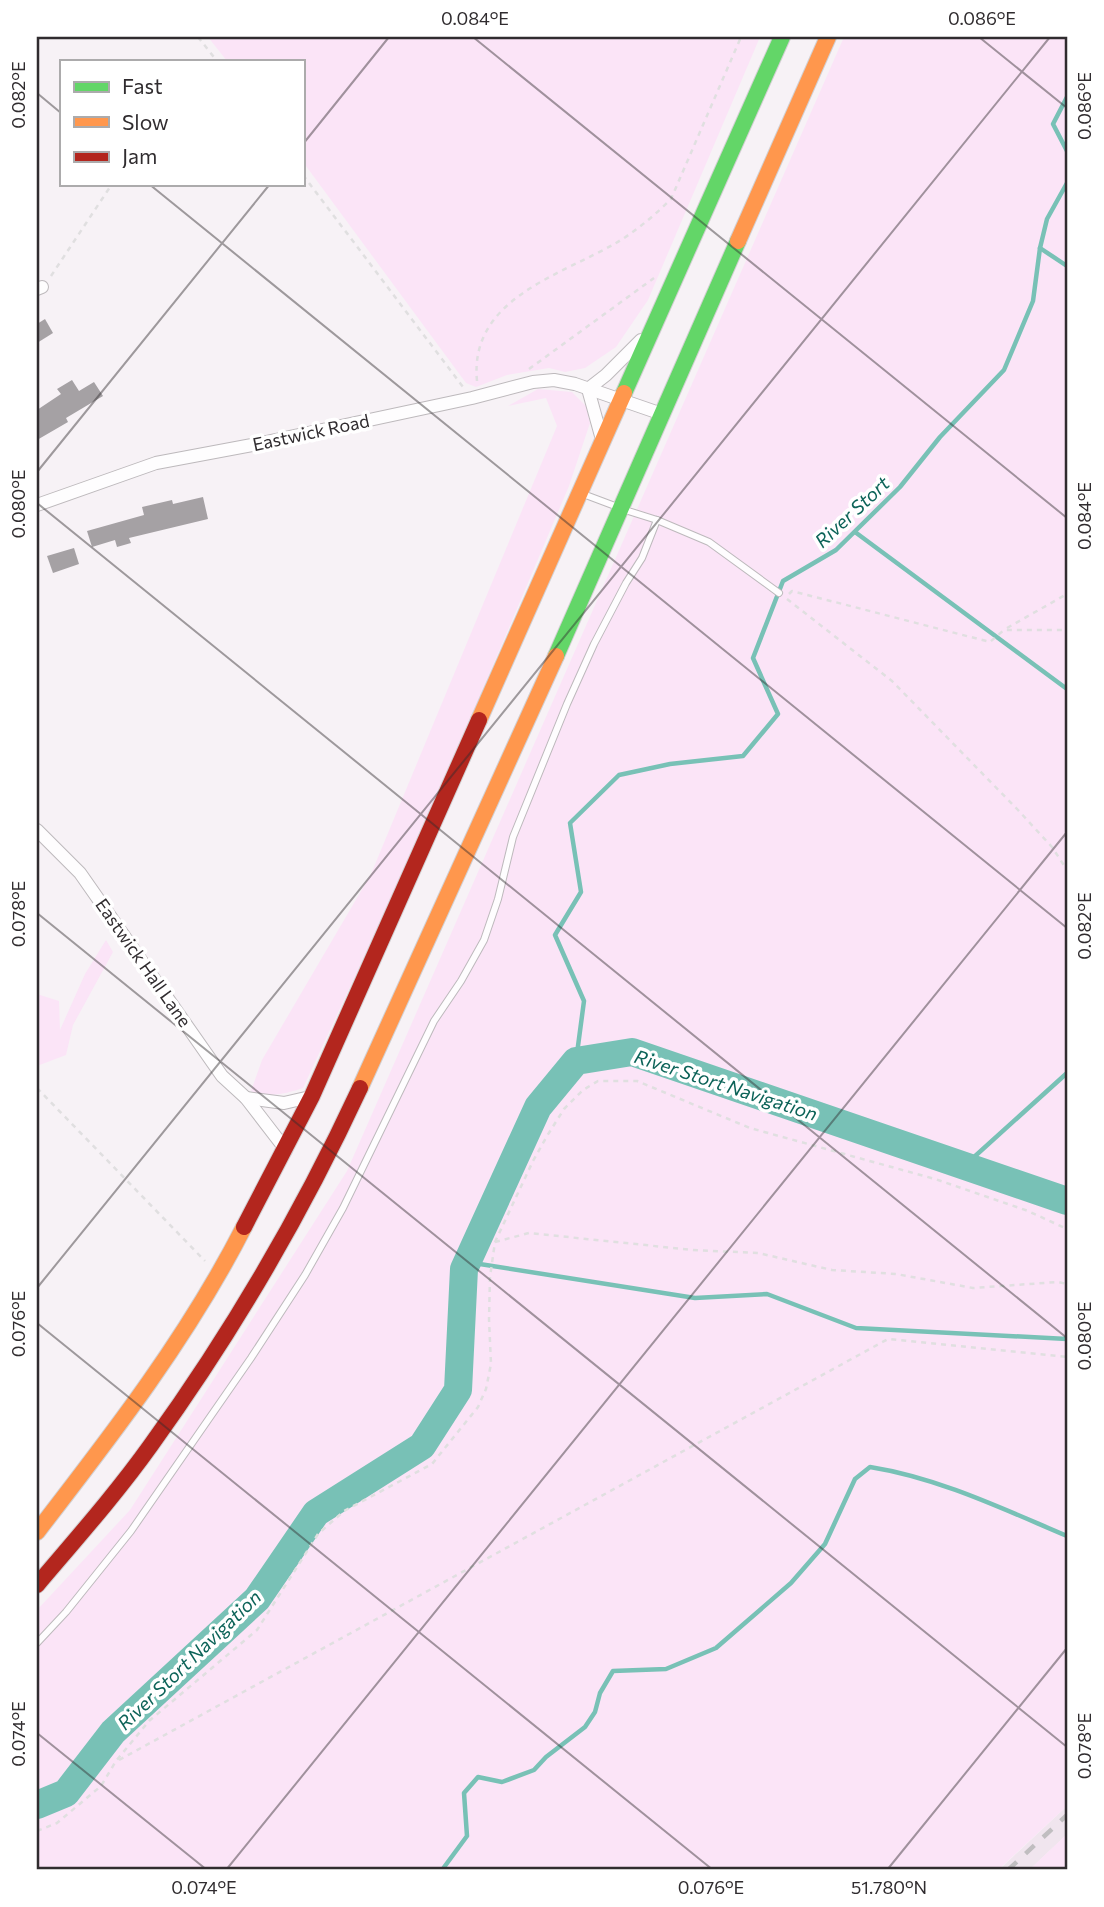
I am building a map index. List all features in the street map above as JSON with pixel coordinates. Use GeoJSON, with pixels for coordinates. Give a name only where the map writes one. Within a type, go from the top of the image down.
{"type":"FeatureCollection","features":[{"type":"Feature","properties":{"kind":"highway"},"geometry":{"type":"LineString","coordinates":[[37,1532],[118,1428],[219,1276],[286,1150],[782,37]]}},
{"type":"Feature","properties":{"kind":"highway"},"geometry":{"type":"LineString","coordinates":[[37,1585],[114,1495],[151,1446],[218,1348],[324,1166],[521,734],[828,37]]}},
{"type":"Feature","properties":{"kind":"street"},"geometry":{"type":"LineString","coordinates":[[602,444],[588,388],[624,358],[655,325]]}},
{"type":"Feature","properties":{"kind":"street","name":"Eastwick Road"},"geometry":{"type":"LineString","coordinates":[[37,505],[167,460],[252,445],[533,382],[554,380],[588,388],[662,414]]}},
{"type":"Feature","properties":{"kind":"street","name":"Eastwick Hall Lane"},"geometry":{"type":"LineString","coordinates":[[37,830],[80,873],[222,1076],[246,1098],[286,1150]]}},
{"type":"Feature","properties":{"kind":"street"},"geometry":{"type":"LineString","coordinates":[[246,1098],[284,1103],[312,1096]]}},
{"type":"Feature","properties":{"kind":"lane"},"geometry":{"type":"LineString","coordinates":[[580,493],[657,520],[709,542],[783,594]]}},
{"type":"Feature","properties":{"kind":"lane"},"geometry":{"type":"LineString","coordinates":[[37,1643],[66,1612],[131,1531],[251,1358],[343,1208],[434,1021],[484,940],[498,900],[513,837],[567,704],[594,644],[642,558],[657,520]]}},
{"type":"Feature","properties":{"kind":"path"},"geometry":{"type":"LineString","coordinates":[[198,37],[216,60]]}},
{"type":"Feature","properties":{"kind":"path"},"geometry":{"type":"LineString","coordinates":[[475,397],[480,351],[494,316],[517,296],[617,242],[657,214],[671,200],[741,37]]}},
{"type":"Feature","properties":{"kind":"path"},"geometry":{"type":"LineString","coordinates":[[304,176],[475,397]]}},
{"type":"Feature","properties":{"kind":"path"},"geometry":{"type":"LineString","coordinates":[[39,288],[54,271],[111,186]]}},
{"type":"Feature","properties":{"kind":"path"},"geometry":{"type":"LineString","coordinates":[[524,372],[653,278],[659,270]]}},
{"type":"Feature","properties":{"kind":"path"},"geometry":{"type":"LineString","coordinates":[[783,594],[792,591],[990,642],[1004,630],[1067,594]]}},
{"type":"Feature","properties":{"kind":"path"},"geometry":{"type":"LineString","coordinates":[[783,594],[892,681],[1018,810],[1052,847],[1067,870]]}},
{"type":"Feature","properties":{"kind":"path"},"geometry":{"type":"LineString","coordinates":[[1004,630],[1067,630]]}},
{"type":"Feature","properties":{"kind":"path"},"geometry":{"type":"LineString","coordinates":[[37,1831],[57,1823],[101,1786],[116,1761],[149,1721],[257,1630],[318,1534],[344,1511],[432,1464],[478,1407],[486,1389],[491,1364],[490,1277],[495,1241],[533,1161],[564,1109],[583,1090],[598,1082],[637,1081],[750,1128],[935,1179],[1028,1211],[1067,1229]]}},
{"type":"Feature","properties":{"kind":"path"},"geometry":{"type":"LineString","coordinates":[[37,1088],[219,1276]]}},
{"type":"Feature","properties":{"kind":"path"},"geometry":{"type":"LineString","coordinates":[[495,1241],[528,1233],[693,1250],[758,1252],[832,1270],[896,1274],[973,1287],[1058,1282],[1067,1284]]}},
{"type":"Feature","properties":{"kind":"path"},"geometry":{"type":"LineString","coordinates":[[116,1761],[888,1339],[1067,1357]]}},
{"type":"Feature","properties":{"kind":"shaded area"},"geometry":{"type":"Polygon","coordinates":[[[208,37],[760,37],[648,300],[616,347],[585,368],[565,372],[549,368],[507,375],[476,387],[466,383],[304,163],[304,60],[226,60],[208,37]]]}},
{"type":"Feature","properties":{"kind":"shaded area"},"geometry":{"type":"Polygon","coordinates":[[[844,37],[1067,37],[1067,1806],[998,1870],[37,1870],[37,1610],[130,1510],[347,1171],[844,37]]]}},
{"type":"Feature","properties":{"kind":"shaded area"},"geometry":{"type":"Polygon","coordinates":[[[538,389],[572,392],[586,406],[590,423],[569,486],[424,828],[303,1088],[271,1095],[251,1091],[262,1060],[371,874],[557,426],[546,398],[508,406],[538,389]]]}},
{"type":"Feature","properties":{"kind":"shaded area"},"geometry":{"type":"Polygon","coordinates":[[[106,940],[113,952],[73,1025],[66,1055],[37,1066],[37,994],[59,1001],[60,1030],[85,974],[106,940]]]}},
{"type":"Feature","properties":{"kind":"shaded area"},"geometry":{"type":"Polygon","coordinates":[[[1067,1806],[1066,1835],[1029,1870],[999,1870],[1067,1806]]]}},
{"type":"Feature","properties":{"kind":"shaded area"},"geometry":{"type":"Polygon","coordinates":[[[1066,1835],[1067,1870],[1029,1870],[1066,1835]]]}},
{"type":"Feature","properties":{"kind":"building"},"geometry":{"type":"Polygon","coordinates":[[[45,319],[53,333],[37,343],[37,324],[45,319]]]}},
{"type":"Feature","properties":{"kind":"building"},"geometry":{"type":"Polygon","coordinates":[[[72,380],[79,391],[94,382],[103,396],[66,418],[68,422],[37,440],[37,410],[61,394],[57,389],[72,380]]]}},
{"type":"Feature","properties":{"kind":"building"},"geometry":{"type":"Polygon","coordinates":[[[203,497],[208,519],[129,538],[131,543],[117,547],[115,540],[92,547],[87,531],[144,515],[142,507],[203,497]]]}},
{"type":"Feature","properties":{"kind":"building"},"geometry":{"type":"Polygon","coordinates":[[[74,548],[79,564],[53,573],[47,556],[74,548]]]}},
{"type":"Feature","properties":{"kind":"waterway","name":"River Stort"},"geometry":{"type":"LineString","coordinates":[[1067,97],[1053,124],[1067,151]]}},
{"type":"Feature","properties":{"kind":"waterway","name":"River Stort"},"geometry":{"type":"LineString","coordinates":[[576,1061],[584,1001],[555,935],[581,892],[570,823],[619,775],[670,764],[743,756],[778,714],[753,658],[783,581],[836,550],[900,487],[940,437],[1004,370],[1033,301],[1047,219],[1067,183]]}},
{"type":"Feature","properties":{"kind":"waterway"},"geometry":{"type":"LineString","coordinates":[[1040,248],[1067,266]]}},
{"type":"Feature","properties":{"kind":"waterway"},"geometry":{"type":"LineString","coordinates":[[855,532],[1067,689]]}},
{"type":"Feature","properties":{"kind":"waterway","name":"River Stort Navigation"},"geometry":{"type":"LineString","coordinates":[[37,1805],[66,1793],[113,1732],[257,1599],[316,1513],[422,1446],[458,1390],[464,1269],[538,1107],[576,1061],[632,1052],[1067,1201]]}},
{"type":"Feature","properties":{"kind":"waterway"},"geometry":{"type":"LineString","coordinates":[[963,1167],[1067,1073]]}},
{"type":"Feature","properties":{"kind":"waterway"},"geometry":{"type":"LineString","coordinates":[[467,1262],[695,1298],[767,1294],[856,1328],[1067,1339]]}},
{"type":"Feature","properties":{"kind":"waterway"},"geometry":{"type":"LineString","coordinates":[[442,1870],[467,1836],[464,1793],[478,1777],[502,1782],[534,1770],[546,1757],[585,1727],[595,1712],[600,1693],[613,1671],[666,1669],[716,1648],[791,1583],[825,1544],[855,1479],[870,1467],[946,1487],[1067,1536]]}},
{"type":"Feature","properties":{"kind":"railway"},"geometry":{"type":"LineString","coordinates":[[1008,1870],[1067,1815]]}},
{"type":"Feature","properties":{"kind":"traffic: fast"},"geometry":{"type":"LineString","coordinates":[[624,393],[782,37]]}},
{"type":"Feature","properties":{"kind":"traffic: fast"},"geometry":{"type":"LineString","coordinates":[[556,656],[738,241]]}},
{"type":"Feature","properties":{"kind":"traffic: slow"},"geometry":{"type":"LineString","coordinates":[[738,241],[828,37]]}},
{"type":"Feature","properties":{"kind":"traffic: slow"},"geometry":{"type":"LineString","coordinates":[[479,720],[624,393]]}},
{"type":"Feature","properties":{"kind":"traffic: slow"},"geometry":{"type":"LineString","coordinates":[[360,1088],[556,656]]}},
{"type":"Feature","properties":{"kind":"traffic: slow"},"geometry":{"type":"LineString","coordinates":[[37,1532],[121,1422],[174,1346],[244,1227]]}},
{"type":"Feature","properties":{"kind":"traffic: jam"},"geometry":{"type":"LineString","coordinates":[[244,1227],[312,1096],[479,720]]}},
{"type":"Feature","properties":{"kind":"traffic: jam"},"geometry":{"type":"LineString","coordinates":[[37,1585],[138,1463],[210,1360],[290,1226],[360,1088]]}}]}
